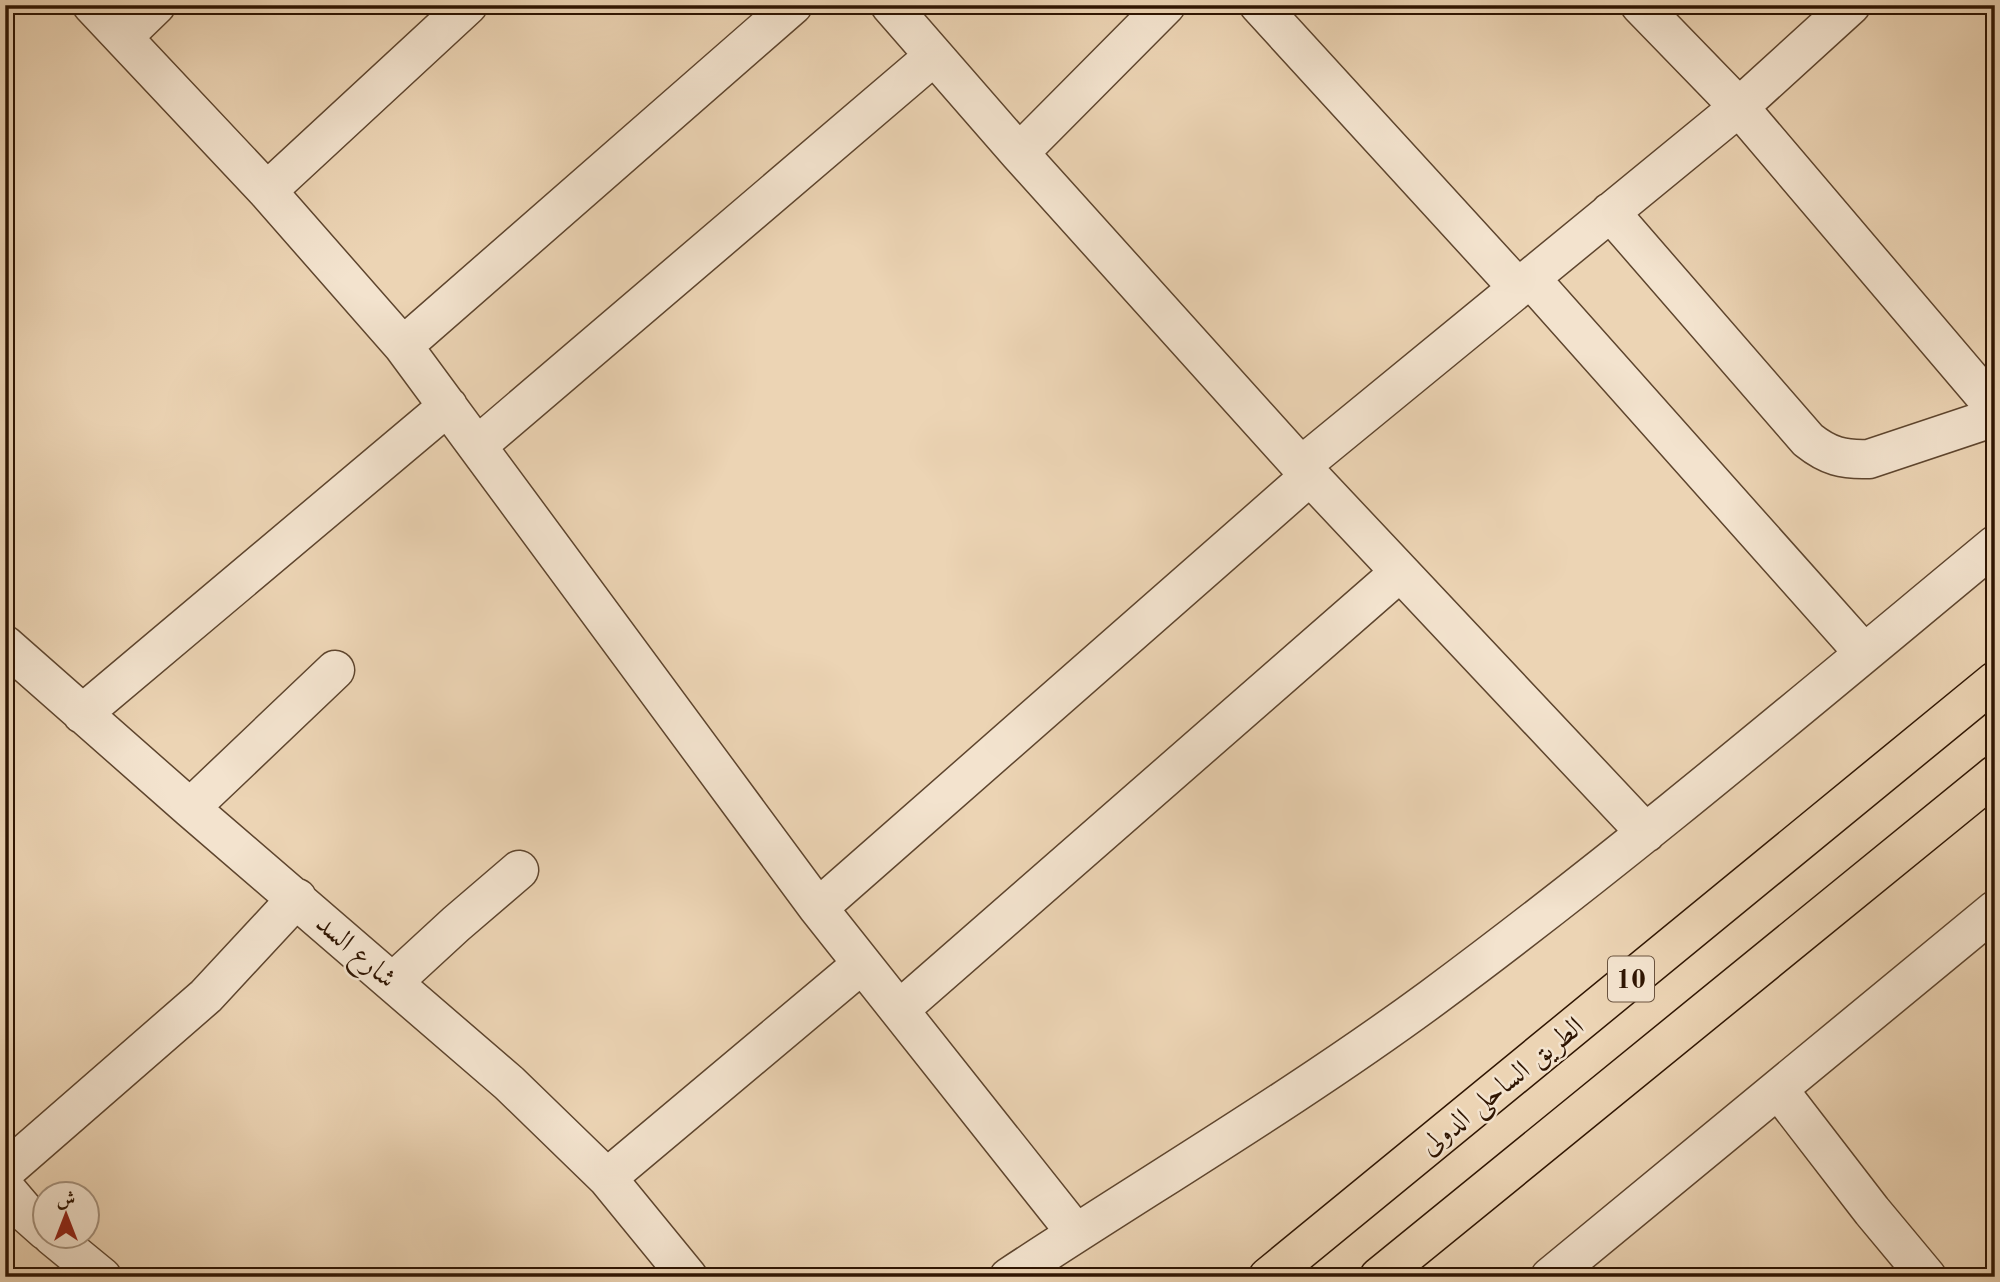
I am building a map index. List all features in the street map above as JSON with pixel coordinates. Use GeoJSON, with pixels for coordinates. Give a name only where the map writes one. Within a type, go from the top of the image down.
{"type":"FeatureCollection","features":[{"type":"Feature","properties":{"kind":"highway","name":"الطريق الساحلى الدولى"},"geometry":{"type":"LineString","coordinates":[[1268,1277],[1995,681]]}},
{"type":"Feature","properties":{"kind":"highway","name":"10"},"geometry":{"type":"LineString","coordinates":[[1379,1277],[1995,775]]}},
{"type":"Feature","properties":{"kind":"street"},"geometry":{"type":"LineString","coordinates":[[92,5],[267,191],[403,346],[818,908],[1076,1233]]}},
{"type":"Feature","properties":{"kind":"street"},"geometry":{"type":"LineString","coordinates":[[123,37],[156,5]]}},
{"type":"Feature","properties":{"kind":"street"},"geometry":{"type":"LineString","coordinates":[[267,191],[468,5]]}},
{"type":"Feature","properties":{"kind":"street"},"geometry":{"type":"LineString","coordinates":[[403,346],[793,5]]}},
{"type":"Feature","properties":{"kind":"street"},"geometry":{"type":"LineString","coordinates":[[890,5],[1019,153],[1399,573],[1646,833]]}},
{"type":"Feature","properties":{"kind":"street"},"geometry":{"type":"LineString","coordinates":[[1019,153],[1166,5]]}},
{"type":"Feature","properties":{"kind":"street"},"geometry":{"type":"LineString","coordinates":[[1259,5],[1524,283],[1864,653]]}},
{"type":"Feature","properties":{"kind":"street"},"geometry":{"type":"LineString","coordinates":[[1640,5],[1739,107],[1995,408]]}},
{"type":"Feature","properties":{"kind":"street"},"geometry":{"type":"LineString","coordinates":[[818,908],[1306,471],[1524,283],[1739,107],[1851,5]]}},
{"type":"Feature","properties":{"kind":"street"},"geometry":{"type":"LineString","coordinates":[[477,446],[934,56]]}},
{"type":"Feature","properties":{"kind":"street"},"geometry":{"type":"LineString","coordinates":[[1610,212],[1808,440],[1826,454],[1847,460],[1869,459],[1995,417]]}},
{"type":"Feature","properties":{"kind":"street"},"geometry":{"type":"LineString","coordinates":[[82,715],[448,406]]}},
{"type":"Feature","properties":{"kind":"street"},"geometry":{"type":"LineString","coordinates":[[1009,1277],[1321,1075],[1514,936],[1646,833],[1995,545]]}},
{"type":"Feature","properties":{"kind":"street"},"geometry":{"type":"LineString","coordinates":[[899,1010],[1399,573]]}},
{"type":"Feature","properties":{"kind":"street","name":"شارع السد"},"geometry":{"type":"LineString","coordinates":[[5,645],[82,715],[509,1083],[607,1178],[688,1277]]}},
{"type":"Feature","properties":{"kind":"street"},"geometry":{"type":"LineString","coordinates":[[190,808],[335,670]]}},
{"type":"Feature","properties":{"kind":"street"},"geometry":{"type":"LineString","coordinates":[[393,982],[519,870]]}},
{"type":"Feature","properties":{"kind":"street"},"geometry":{"type":"LineString","coordinates":[[5,1171],[206,996],[297,898]]}},
{"type":"Feature","properties":{"kind":"street"},"geometry":{"type":"LineString","coordinates":[[1550,1277],[1994,913]]}},
{"type":"Feature","properties":{"kind":"street"},"geometry":{"type":"LineString","coordinates":[[607,1178],[862,964]]}},
{"type":"Feature","properties":{"kind":"street"},"geometry":{"type":"LineString","coordinates":[[1778,1089],[1872,1211],[1927,1277]]}},
{"type":"Feature","properties":{"kind":"street"},"geometry":{"type":"LineString","coordinates":[[5,1188],[32,1219]]}},
{"type":"Feature","properties":{"kind":"street"},"geometry":{"type":"LineString","coordinates":[[68,1250],[102,1277]]}}]}
